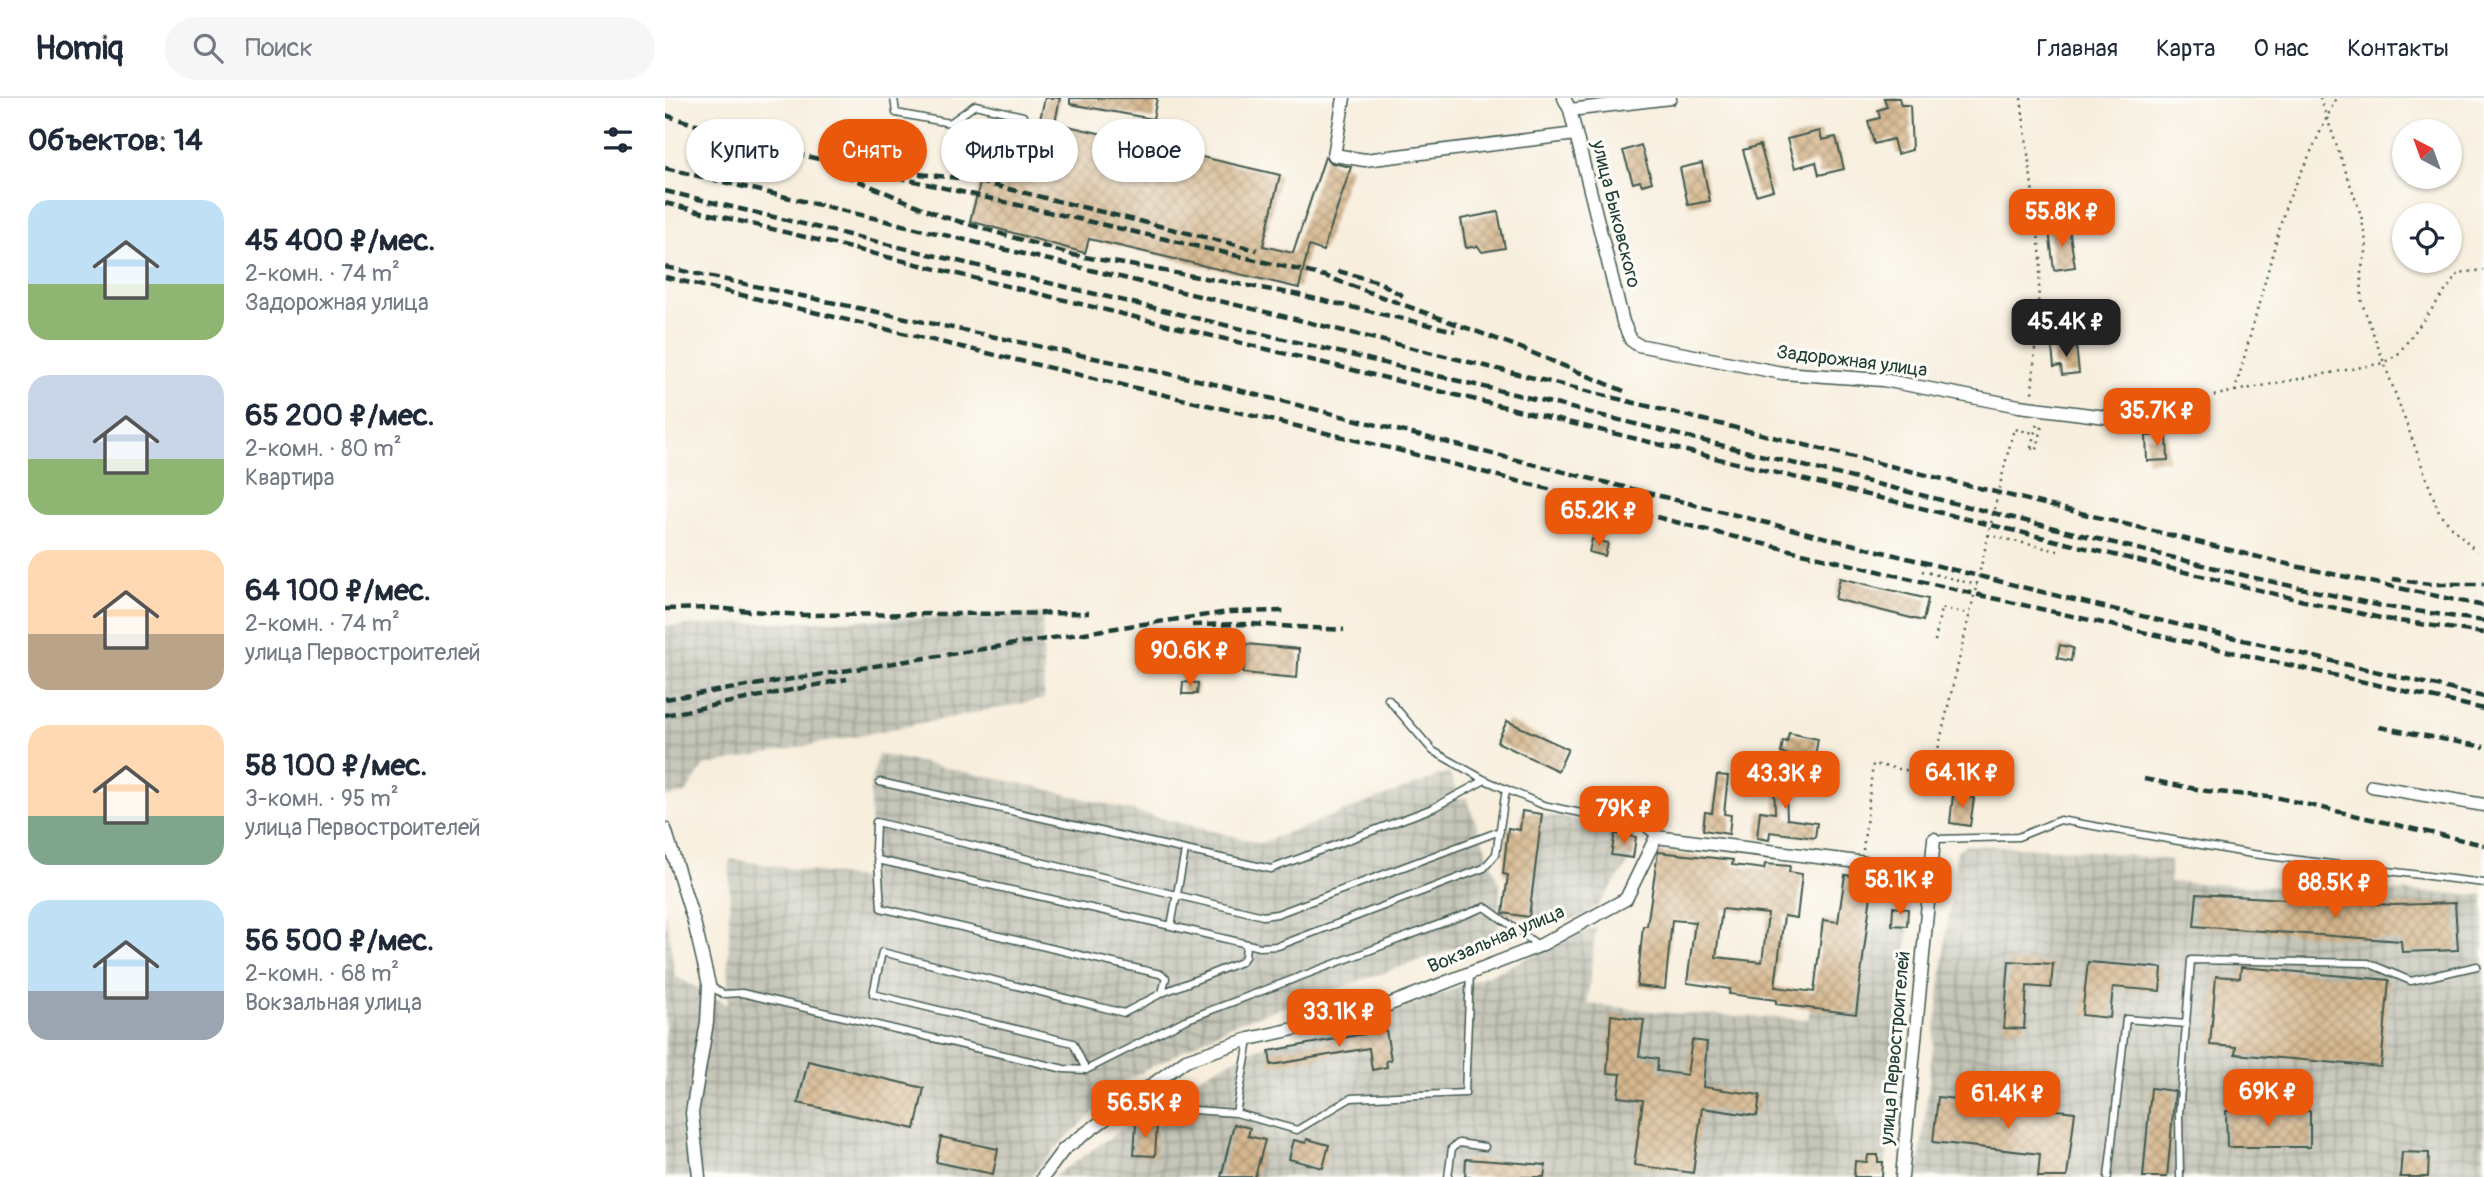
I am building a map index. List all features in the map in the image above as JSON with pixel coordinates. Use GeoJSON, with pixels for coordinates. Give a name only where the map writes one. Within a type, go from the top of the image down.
{"type":"FeatureCollection","features":[{"type":"Feature","properties":{"kind":"street"},"geometry":{"type":"LineString","coordinates":[[1344,98],[1334,155],[1365,160],[1576,134]]}},
{"type":"Feature","properties":{"kind":"street"},"geometry":{"type":"LineString","coordinates":[[1567,104],[1670,98]]}},
{"type":"Feature","properties":{"kind":"street","name":"улица Быковского"},"geometry":{"type":"LineString","coordinates":[[1567,104],[1623,322],[1631,340]]}},
{"type":"Feature","properties":{"kind":"street","name":"Задорожная улица"},"geometry":{"type":"LineString","coordinates":[[1631,340],[1646,349],[1782,373],[1883,380],[2039,411],[2113,418]]}},
{"type":"Feature","properties":{"kind":"street"},"geometry":{"type":"LineString","coordinates":[[2372,786],[2484,805]]}},
{"type":"Feature","properties":{"kind":"street"},"geometry":{"type":"LineString","coordinates":[[665,830],[694,922],[709,985],[707,1022],[692,1113],[699,1177]]}},
{"type":"Feature","properties":{"kind":"street"},"geometry":{"type":"LineString","coordinates":[[1656,838],[1931,870]]}},
{"type":"Feature","properties":{"kind":"street","name":"Вокзальная улица"},"geometry":{"type":"LineString","coordinates":[[1043,1177],[1064,1149],[1186,1060],[1249,1039],[1370,1012],[1539,946],[1626,898],[1656,838]]}},
{"type":"Feature","properties":{"kind":"street","name":"улица Первостроителей"},"geometry":{"type":"LineString","coordinates":[[1902,1177],[1934,839]]}},
{"type":"Feature","properties":{"kind":"lane"},"geometry":{"type":"LineString","coordinates":[[894,98],[896,113],[950,123],[975,105],[1023,116]]}},
{"type":"Feature","properties":{"kind":"lane"},"geometry":{"type":"LineString","coordinates":[[1388,699],[1433,751],[1485,780],[1542,805],[1643,826],[1656,838]]}},
{"type":"Feature","properties":{"kind":"lane"},"geometry":{"type":"LineString","coordinates":[[880,782],[1271,869],[1433,808],[1485,780]]}},
{"type":"Feature","properties":{"kind":"lane"},"geometry":{"type":"LineString","coordinates":[[879,860],[1246,944],[1278,946],[1484,868],[1496,853],[1506,789]]}},
{"type":"Feature","properties":{"kind":"lane"},"geometry":{"type":"LineString","coordinates":[[1934,839],[2018,837],[2060,820],[2252,854],[2484,883]]}},
{"type":"Feature","properties":{"kind":"lane"},"geometry":{"type":"LineString","coordinates":[[1162,993],[1166,978],[1160,974],[881,908],[879,860],[875,849],[876,822],[1263,915],[1277,915],[1500,831]]}},
{"type":"Feature","properties":{"kind":"lane"},"geometry":{"type":"LineString","coordinates":[[1171,926],[1185,851]]}},
{"type":"Feature","properties":{"kind":"lane"},"geometry":{"type":"LineString","coordinates":[[709,985],[723,994],[742,993],[1064,1069],[1086,1070],[1185,1020],[1485,907],[1539,946]]}},
{"type":"Feature","properties":{"kind":"lane"},"geometry":{"type":"LineString","coordinates":[[1086,1070],[1073,1043],[873,994],[882,952],[1124,1013],[1162,993],[1241,962],[1245,957],[1246,944]]}},
{"type":"Feature","properties":{"kind":"lane"},"geometry":{"type":"LineString","coordinates":[[2181,1177],[2179,1114],[2191,960],[2368,963],[2411,981],[2477,966]]}},
{"type":"Feature","properties":{"kind":"lane"},"geometry":{"type":"LineString","coordinates":[[1166,1108],[1236,1113],[1297,1130],[1351,1098],[1465,1093],[1470,973]]}},
{"type":"Feature","properties":{"kind":"lane"},"geometry":{"type":"LineString","coordinates":[[2108,1177],[2126,1019],[2186,1024]]}},
{"type":"Feature","properties":{"kind":"lane"},"geometry":{"type":"LineString","coordinates":[[1236,1113],[1249,1039]]}},
{"type":"Feature","properties":{"kind":"lane"},"geometry":{"type":"LineString","coordinates":[[1448,1177],[1452,1148],[1459,1143],[1485,1146]]}},
{"type":"Feature","properties":{"kind":"path"},"geometry":{"type":"LineString","coordinates":[[2021,98],[2041,258],[2039,411],[2037,450],[2031,448],[2039,411]]}},
{"type":"Feature","properties":{"kind":"path"},"geometry":{"type":"LineString","coordinates":[[2320,98],[2361,215],[2367,247],[2361,271],[2362,303],[2440,514],[2476,551]]}},
{"type":"Feature","properties":{"kind":"path"},"geometry":{"type":"LineString","coordinates":[[2235,391],[2286,205],[2336,98]]}},
{"type":"Feature","properties":{"kind":"path"},"geometry":{"type":"LineString","coordinates":[[2113,418],[2235,391],[2383,363],[2398,354],[2459,273],[2484,270]]}},
{"type":"Feature","properties":{"kind":"path"},"geometry":{"type":"LineString","coordinates":[[1861,862],[1873,764],[1932,775],[2014,429],[2034,433]]}},
{"type":"Feature","properties":{"kind":"path"},"geometry":{"type":"LineString","coordinates":[[1988,535],[2058,551]]}},
{"type":"Feature","properties":{"kind":"path"},"geometry":{"type":"LineString","coordinates":[[1922,571],[1977,584]]}},
{"type":"Feature","properties":{"kind":"path"},"geometry":{"type":"LineString","coordinates":[[1935,641],[1941,608],[1970,614]]}},
{"type":"Feature","properties":{"kind":"shaded area"},"geometry":{"type":"Polygon","coordinates":[[[1042,614],[1044,699],[704,766],[685,794],[665,797],[665,626],[1042,614]]]}},
{"type":"Feature","properties":{"kind":"shaded area"},"geometry":{"type":"Polygon","coordinates":[[[878,754],[1034,786],[1260,843],[1449,772],[1459,799],[1466,797],[1500,886],[1497,934],[1231,1025],[1116,1086],[1108,1100],[1061,1143],[1030,1177],[665,1177],[665,909],[675,976],[728,1005],[730,859],[871,880],[870,786],[878,754]]]}},
{"type":"Feature","properties":{"kind":"shaded area"},"geometry":{"type":"Polygon","coordinates":[[[1522,811],[1616,826],[1615,834],[1636,837],[1633,858],[1601,902],[1586,915],[1552,921],[1503,914],[1508,875],[1503,874],[1508,828],[1520,830],[1522,811]]]}},
{"type":"Feature","properties":{"kind":"shaded area"},"geometry":{"type":"Polygon","coordinates":[[[1965,845],[2082,850],[2170,860],[2170,882],[2484,895],[2484,1177],[1918,1177],[1956,851],[1965,845]]]}},
{"type":"Feature","properties":{"kind":"shaded area"},"geometry":{"type":"Polygon","coordinates":[[[1874,875],[1915,879],[1899,1011],[1885,1177],[1053,1177],[1194,1079],[1257,1048],[1374,1020],[1496,972],[1596,927],[1587,1004],[1680,1014],[1808,1019],[1810,1008],[1856,1014],[1874,875]]]}},
{"type":"Feature","properties":{"kind":"building"},"geometry":{"type":"Polygon","coordinates":[[[1045,98],[1060,98],[1056,119],[1040,119],[1045,98]]]}},
{"type":"Feature","properties":{"kind":"building"},"geometry":{"type":"Polygon","coordinates":[[[1070,98],[1157,98],[1153,119],[1070,104],[1070,98]]]}},
{"type":"Feature","properties":{"kind":"building"},"geometry":{"type":"Polygon","coordinates":[[[1884,98],[1899,98],[1901,105],[1910,105],[1912,150],[1897,154],[1893,139],[1874,144],[1868,121],[1880,118],[1878,110],[1887,107],[1884,98]]]}},
{"type":"Feature","properties":{"kind":"building"},"geometry":{"type":"Polygon","coordinates":[[[1078,128],[1092,132],[1092,182],[1205,182],[1205,158],[1280,175],[1263,246],[1293,253],[1325,157],[1332,163],[1351,167],[1323,251],[1309,246],[1299,288],[1089,239],[1085,253],[970,221],[980,182],[1078,182],[1078,128]]]}},
{"type":"Feature","properties":{"kind":"building"},"geometry":{"type":"Polygon","coordinates":[[[1820,131],[1822,140],[1836,137],[1844,169],[1819,175],[1816,162],[1795,168],[1787,139],[1820,131]]]}},
{"type":"Feature","properties":{"kind":"building"},"geometry":{"type":"Polygon","coordinates":[[[1641,145],[1652,182],[1642,185],[1640,181],[1633,183],[1623,151],[1641,145]]]}},
{"type":"Feature","properties":{"kind":"building"},"geometry":{"type":"Polygon","coordinates":[[[1760,145],[1773,190],[1756,195],[1743,150],[1760,145]]]}},
{"type":"Feature","properties":{"kind":"building"},"geometry":{"type":"Polygon","coordinates":[[[1702,163],[1710,201],[1688,205],[1680,168],[1702,163]]]}},
{"type":"Feature","properties":{"kind":"building"},"geometry":{"type":"Polygon","coordinates":[[[1498,212],[1505,248],[1482,252],[1478,246],[1466,248],[1461,219],[1498,212]]]}},
{"type":"Feature","properties":{"kind":"building"},"geometry":{"type":"Polygon","coordinates":[[[2069,228],[2075,267],[2054,270],[2049,231],[2069,228]]]}},
{"type":"Feature","properties":{"kind":"building"},"geometry":{"type":"Polygon","coordinates":[[[2076,345],[2079,373],[2062,375],[2061,366],[2054,367],[2052,348],[2076,345]]]}},
{"type":"Feature","properties":{"kind":"building"},"geometry":{"type":"Polygon","coordinates":[[[2167,435],[2168,460],[2147,461],[2146,436],[2167,435]]]}},
{"type":"Feature","properties":{"kind":"building"},"geometry":{"type":"Polygon","coordinates":[[[1592,539],[1608,543],[1605,556],[1589,552],[1592,539]]]}},
{"type":"Feature","properties":{"kind":"building"},"geometry":{"type":"Polygon","coordinates":[[[1840,578],[1928,599],[1923,621],[1835,599],[1840,578]]]}},
{"type":"Feature","properties":{"kind":"building"},"geometry":{"type":"Polygon","coordinates":[[[1246,644],[1299,649],[1297,678],[1243,673],[1246,644]]]}},
{"type":"Feature","properties":{"kind":"building"},"geometry":{"type":"Polygon","coordinates":[[[2060,645],[2073,648],[2071,661],[2057,658],[2060,645]]]}},
{"type":"Feature","properties":{"kind":"building"},"geometry":{"type":"Polygon","coordinates":[[[1183,682],[1198,683],[1197,694],[1182,694],[1183,682]]]}},
{"type":"Feature","properties":{"kind":"building"},"geometry":{"type":"Polygon","coordinates":[[[1507,721],[1568,749],[1558,771],[1497,742],[1507,721]]]}},
{"type":"Feature","properties":{"kind":"building"},"geometry":{"type":"Polygon","coordinates":[[[1789,733],[1818,739],[1814,762],[1781,753],[1783,741],[1787,742],[1789,733]]]}},
{"type":"Feature","properties":{"kind":"building"},"geometry":{"type":"Polygon","coordinates":[[[1717,775],[1728,776],[1724,814],[1731,815],[1729,834],[1703,830],[1705,812],[1712,813],[1717,775]]]}},
{"type":"Feature","properties":{"kind":"building"},"geometry":{"type":"Polygon","coordinates":[[[1807,776],[1808,792],[1786,793],[1787,819],[1817,823],[1815,838],[1770,832],[1769,840],[1757,838],[1760,811],[1775,813],[1774,777],[1807,776]]]}},
{"type":"Feature","properties":{"kind":"building"},"geometry":{"type":"Polygon","coordinates":[[[1953,795],[1974,798],[1970,826],[1950,823],[1953,795]]]}},
{"type":"Feature","properties":{"kind":"building"},"geometry":{"type":"Polygon","coordinates":[[[1522,811],[1542,814],[1529,917],[1503,913],[1508,875],[1503,874],[1508,828],[1520,830],[1522,811]]]}},
{"type":"Feature","properties":{"kind":"building"},"geometry":{"type":"Polygon","coordinates":[[[1615,834],[1636,837],[1633,858],[1611,855],[1615,834]]]}},
{"type":"Feature","properties":{"kind":"building"},"geometry":{"type":"Polygon","coordinates":[[[1658,852],[1733,860],[1732,865],[1764,869],[1765,864],[1790,866],[1789,872],[1802,874],[1797,918],[1784,916],[1775,987],[1814,992],[1823,920],[1838,922],[1845,875],[1873,879],[1856,1014],[1776,1004],[1776,1000],[1729,994],[1730,989],[1687,983],[1695,922],[1672,920],[1665,989],[1637,986],[1643,926],[1647,926],[1658,852]],[[1722,909],[1716,957],[1762,962],[1768,914],[1722,909]]]}},
{"type":"Feature","properties":{"kind":"building"},"geometry":{"type":"Polygon","coordinates":[[[2197,894],[2393,905],[2455,903],[2458,950],[2402,952],[2401,941],[2194,926],[2197,894]]]}},
{"type":"Feature","properties":{"kind":"building"},"geometry":{"type":"Polygon","coordinates":[[[1893,907],[1908,909],[1907,926],[1892,925],[1893,907]]]}},
{"type":"Feature","properties":{"kind":"building"},"geometry":{"type":"Polygon","coordinates":[[[2009,961],[2053,964],[2051,988],[2027,986],[2024,1029],[2004,1028],[2009,961]]]}},
{"type":"Feature","properties":{"kind":"building"},"geometry":{"type":"Polygon","coordinates":[[[2088,962],[2162,968],[2160,991],[2113,987],[2110,1018],[2082,1015],[2088,962]]]}},
{"type":"Feature","properties":{"kind":"building"},"geometry":{"type":"Polygon","coordinates":[[[2241,967],[2389,980],[2381,1067],[2235,1054],[2236,1047],[2210,1045],[2216,976],[2240,978],[2241,967]]]}},
{"type":"Feature","properties":{"kind":"building"},"geometry":{"type":"Polygon","coordinates":[[[1611,1015],[1644,1020],[1639,1056],[1658,1059],[1657,1071],[1687,1075],[1692,1040],[1707,1042],[1703,1087],[1760,1095],[1757,1116],[1702,1108],[1693,1173],[1634,1165],[1643,1100],[1618,1097],[1621,1074],[1607,1073],[1611,1015]]]}},
{"type":"Feature","properties":{"kind":"building"},"geometry":{"type":"Polygon","coordinates":[[[1386,1030],[1391,1060],[1386,1061],[1387,1067],[1372,1070],[1369,1048],[1271,1065],[1269,1051],[1386,1030]]]}},
{"type":"Feature","properties":{"kind":"building"},"geometry":{"type":"Polygon","coordinates":[[[808,1061],[924,1088],[915,1129],[798,1103],[808,1061]]]}},
{"type":"Feature","properties":{"kind":"building"},"geometry":{"type":"Polygon","coordinates":[[[2151,1088],[2175,1091],[2167,1177],[2143,1177],[2151,1088]]]}},
{"type":"Feature","properties":{"kind":"building"},"geometry":{"type":"Polygon","coordinates":[[[1938,1097],[2075,1112],[2067,1177],[2038,1177],[2040,1154],[1933,1142],[1938,1097]]]}},
{"type":"Feature","properties":{"kind":"building"},"geometry":{"type":"Polygon","coordinates":[[[2226,1111],[2310,1111],[2310,1147],[2227,1147],[2226,1111]]]}},
{"type":"Feature","properties":{"kind":"building"},"geometry":{"type":"Polygon","coordinates":[[[1136,1123],[1157,1124],[1155,1156],[1134,1155],[1136,1123]]]}},
{"type":"Feature","properties":{"kind":"building"},"geometry":{"type":"Polygon","coordinates":[[[1234,1124],[1250,1128],[1248,1136],[1265,1140],[1255,1177],[1221,1177],[1234,1124]]]}},
{"type":"Feature","properties":{"kind":"building"},"geometry":{"type":"Polygon","coordinates":[[[941,1137],[998,1149],[993,1174],[936,1162],[941,1137]]]}},
{"type":"Feature","properties":{"kind":"building"},"geometry":{"type":"Polygon","coordinates":[[[1307,1139],[1329,1145],[1323,1168],[1289,1159],[1294,1140],[1306,1143],[1307,1139]]]}},
{"type":"Feature","properties":{"kind":"building"},"geometry":{"type":"Polygon","coordinates":[[[2402,1152],[2429,1153],[2428,1177],[2400,1177],[2402,1152]]]}},
{"type":"Feature","properties":{"kind":"building"},"geometry":{"type":"Polygon","coordinates":[[[1868,1155],[1878,1155],[1878,1162],[1883,1162],[1882,1177],[1854,1177],[1855,1161],[1867,1162],[1868,1155]]]}},
{"type":"Feature","properties":{"kind":"building"},"geometry":{"type":"Polygon","coordinates":[[[1466,1159],[1546,1165],[1544,1177],[1465,1177],[1466,1159]]]}},
{"type":"Feature","properties":{"kind":"railway"},"geometry":{"type":"LineString","coordinates":[[665,115],[767,147],[1325,276],[1516,346],[1624,391]]}},
{"type":"Feature","properties":{"kind":"railway"},"geometry":{"type":"LineString","coordinates":[[665,168],[1295,319],[2295,566],[2484,606]]}},
{"type":"Feature","properties":{"kind":"railway"},"geometry":{"type":"LineString","coordinates":[[927,175],[968,179],[1257,250]]}},
{"type":"Feature","properties":{"kind":"railway"},"geometry":{"type":"LineString","coordinates":[[861,182],[944,217],[1073,255],[1295,294],[1455,331]]}},
{"type":"Feature","properties":{"kind":"railway"},"geometry":{"type":"LineString","coordinates":[[665,191],[1547,402],[2255,578],[2382,606],[2484,621]]}},
{"type":"Feature","properties":{"kind":"railway"},"geometry":{"type":"LineString","coordinates":[[665,203],[2300,600],[2385,619],[2484,633]]}},
{"type":"Feature","properties":{"kind":"railway"},"geometry":{"type":"LineString","coordinates":[[665,267],[1198,380],[2070,599],[2484,697]]}},
{"type":"Feature","properties":{"kind":"railway"},"geometry":{"type":"LineString","coordinates":[[1338,271],[1379,282],[1403,296]]}},
{"type":"Feature","properties":{"kind":"railway"},"geometry":{"type":"LineString","coordinates":[[665,277],[1398,450],[1722,534],[2484,709]]}},
{"type":"Feature","properties":{"kind":"railway"},"geometry":{"type":"LineString","coordinates":[[2392,579],[2430,584],[2484,584]]}},
{"type":"Feature","properties":{"kind":"railway"},"geometry":{"type":"LineString","coordinates":[[665,609],[713,608],[802,615],[1089,613]]}},
{"type":"Feature","properties":{"kind":"railway"},"geometry":{"type":"LineString","coordinates":[[665,699],[1129,626],[1229,612],[1288,611]]}},
{"type":"Feature","properties":{"kind":"railway"},"geometry":{"type":"LineString","coordinates":[[1192,625],[1251,624],[1344,630]]}},
{"type":"Feature","properties":{"kind":"railway"},"geometry":{"type":"LineString","coordinates":[[665,715],[847,679]]}},
{"type":"Feature","properties":{"kind":"railway"},"geometry":{"type":"LineString","coordinates":[[2379,727],[2484,747]]}},
{"type":"Feature","properties":{"kind":"railway"},"geometry":{"type":"LineString","coordinates":[[2144,779],[2207,791],[2279,798],[2484,845]]}}]}
